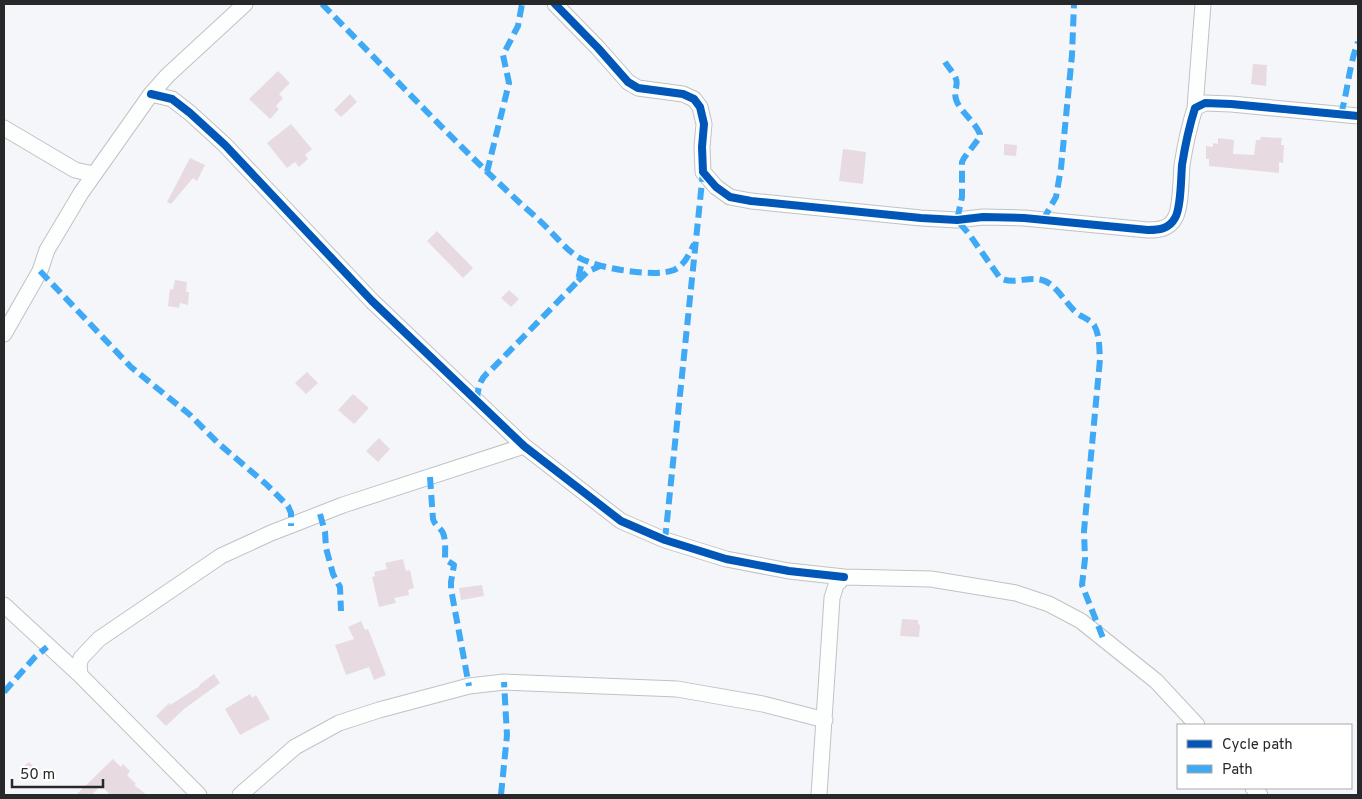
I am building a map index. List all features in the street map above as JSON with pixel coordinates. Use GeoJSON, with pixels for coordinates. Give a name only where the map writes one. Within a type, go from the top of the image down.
{"type":"FeatureCollection","features":[{"type":"Feature","properties":{"kind":"street"},"geometry":{"type":"LineString","coordinates":[[555,4],[628,82],[638,88],[683,94],[694,99],[700,107],[704,124],[702,147],[703,172],[716,187],[730,197],[921,218],[957,220],[983,217],[1024,218],[1148,230],[1161,229],[1170,225],[1176,217],[1182,164],[1195,108],[1203,4]]}},
{"type":"Feature","properties":{"kind":"street"},"geometry":{"type":"LineString","coordinates":[[6,327],[40,271],[47,250],[93,174],[168,75],[239,5]]}},
{"type":"Feature","properties":{"kind":"street"},"geometry":{"type":"LineString","coordinates":[[168,75],[172,99]]}},
{"type":"Feature","properties":{"kind":"street"},"geometry":{"type":"LineString","coordinates":[[152,94],[172,99],[225,145],[372,301],[524,446],[621,521],[665,540],[726,559],[789,571],[844,577],[931,579],[1016,594],[1049,604],[1082,621],[1156,681],[1196,724]]}},
{"type":"Feature","properties":{"kind":"street"},"geometry":{"type":"LineString","coordinates":[[1195,108],[1205,103],[1231,104],[1358,116]]}},
{"type":"Feature","properties":{"kind":"street"},"geometry":{"type":"LineString","coordinates":[[4,128],[75,170],[93,174]]}},
{"type":"Feature","properties":{"kind":"street"},"geometry":{"type":"LineString","coordinates":[[75,170],[81,193]]}},
{"type":"Feature","properties":{"kind":"street"},"geometry":{"type":"LineString","coordinates":[[80,675],[79,665],[82,658],[99,639],[221,556],[271,533],[343,505],[524,446]]}},
{"type":"Feature","properties":{"kind":"street"},"geometry":{"type":"LineString","coordinates":[[820,795],[832,598],[836,585],[844,577]]}},
{"type":"Feature","properties":{"kind":"street"},"geometry":{"type":"LineString","coordinates":[[4,605],[80,675],[199,795]]}},
{"type":"Feature","properties":{"kind":"street"},"geometry":{"type":"LineString","coordinates":[[59,657],[82,658]]}},
{"type":"Feature","properties":{"kind":"street"},"geometry":{"type":"LineString","coordinates":[[240,795],[295,747],[339,723],[379,710],[469,686],[504,682],[677,689],[763,704],[825,720]]}},
{"type":"Feature","properties":{"kind":"building"},"geometry":{"type":"Polygon","coordinates":[[[1253,64],[1267,65],[1266,86],[1251,84],[1253,64]]]}},
{"type":"Feature","properties":{"kind":"building"},"geometry":{"type":"Polygon","coordinates":[[[278,71],[290,83],[279,94],[283,98],[276,106],[279,109],[270,119],[249,99],[278,71]]]}},
{"type":"Feature","properties":{"kind":"building"},"geometry":{"type":"Polygon","coordinates":[[[350,94],[357,102],[341,117],[334,110],[350,94]]]}},
{"type":"Feature","properties":{"kind":"building"},"geometry":{"type":"Polygon","coordinates":[[[291,124],[312,149],[305,155],[308,159],[299,167],[295,162],[287,168],[267,143],[291,124]]]}},
{"type":"Feature","properties":{"kind":"building"},"geometry":{"type":"Polygon","coordinates":[[[1261,137],[1282,138],[1281,145],[1284,145],[1283,163],[1279,162],[1279,173],[1209,166],[1209,159],[1206,159],[1206,146],[1213,147],[1213,143],[1218,144],[1218,138],[1234,140],[1233,154],[1254,155],[1256,140],[1260,140],[1261,137]]]}},
{"type":"Feature","properties":{"kind":"building"},"geometry":{"type":"Polygon","coordinates":[[[1004,144],[1017,145],[1016,156],[1004,155],[1004,144]]]}},
{"type":"Feature","properties":{"kind":"building"},"geometry":{"type":"Polygon","coordinates":[[[843,149],[866,152],[863,184],[839,181],[843,149]]]}},
{"type":"Feature","properties":{"kind":"building"},"geometry":{"type":"Polygon","coordinates":[[[190,158],[205,165],[197,181],[193,178],[171,204],[167,202],[190,158]]]}},
{"type":"Feature","properties":{"kind":"building"},"geometry":{"type":"Polygon","coordinates":[[[437,231],[473,268],[463,278],[427,241],[437,231]]]}},
{"type":"Feature","properties":{"kind":"building"},"geometry":{"type":"Polygon","coordinates":[[[175,280],[187,282],[186,292],[189,292],[188,305],[180,303],[179,308],[168,306],[170,289],[173,290],[175,280]]]}},
{"type":"Feature","properties":{"kind":"building"},"geometry":{"type":"Polygon","coordinates":[[[509,290],[519,299],[511,307],[501,298],[509,290]]]}},
{"type":"Feature","properties":{"kind":"building"},"geometry":{"type":"Polygon","coordinates":[[[307,372],[318,383],[306,394],[295,383],[307,372]]]}},
{"type":"Feature","properties":{"kind":"building"},"geometry":{"type":"Polygon","coordinates":[[[353,394],[369,408],[354,424],[338,410],[353,394]]]}},
{"type":"Feature","properties":{"kind":"building"},"geometry":{"type":"Polygon","coordinates":[[[379,438],[390,449],[378,462],[366,451],[379,438]]]}},
{"type":"Feature","properties":{"kind":"building"},"geometry":{"type":"Polygon","coordinates":[[[403,559],[406,571],[410,570],[414,588],[408,590],[409,595],[394,598],[396,603],[379,607],[372,577],[375,576],[374,572],[387,569],[385,563],[403,559]]]}},
{"type":"Feature","properties":{"kind":"building"},"geometry":{"type":"Polygon","coordinates":[[[482,585],[484,596],[461,600],[459,588],[482,585]]]}},
{"type":"Feature","properties":{"kind":"building"},"geometry":{"type":"Polygon","coordinates":[[[902,619],[918,620],[920,625],[919,637],[900,636],[902,619]]]}},
{"type":"Feature","properties":{"kind":"building"},"geometry":{"type":"Polygon","coordinates":[[[361,621],[365,630],[368,629],[386,675],[374,680],[369,667],[346,675],[335,645],[354,639],[348,627],[361,621]]]}},
{"type":"Feature","properties":{"kind":"building"},"geometry":{"type":"Polygon","coordinates":[[[214,674],[220,683],[184,709],[166,726],[156,716],[169,703],[170,705],[200,686],[214,674]]]}},
{"type":"Feature","properties":{"kind":"building"},"geometry":{"type":"Polygon","coordinates":[[[250,694],[252,698],[256,695],[270,719],[240,735],[225,709],[250,694]]]}},
{"type":"Feature","properties":{"kind":"building"},"geometry":{"type":"Polygon","coordinates":[[[113,759],[121,767],[123,764],[130,771],[127,775],[136,784],[134,785],[147,795],[110,795],[101,785],[92,795],[76,795],[113,759]]]}},
{"type":"Feature","properties":{"kind":"building"},"geometry":{"type":"Polygon","coordinates":[[[29,762],[41,774],[33,782],[21,769],[29,762]]]}},
{"type":"Feature","properties":{"kind":"marked path"},"geometry":{"type":"LineString","coordinates":[[322,4],[469,154],[578,257],[598,265],[625,271],[665,272],[674,270],[681,265],[694,244]]}},
{"type":"Feature","properties":{"kind":"marked path"},"geometry":{"type":"LineString","coordinates":[[487,172],[509,83],[503,55],[518,26],[522,4]]}},
{"type":"Feature","properties":{"kind":"marked path"},"geometry":{"type":"LineString","coordinates":[[1043,220],[1056,197],[1061,168],[1072,55],[1074,4]]}},
{"type":"Feature","properties":{"kind":"marked path"},"geometry":{"type":"LineString","coordinates":[[1341,114],[1358,42]]}},
{"type":"Feature","properties":{"kind":"marked path"},"geometry":{"type":"LineString","coordinates":[[945,62],[956,79],[955,95],[957,102],[980,134],[980,137],[962,162],[962,197],[957,220],[1000,278],[1010,281],[1036,279],[1047,282],[1057,290],[1078,314],[1094,325],[1097,333],[1100,359],[1084,531],[1085,559],[1082,585],[1103,638]]}},
{"type":"Feature","properties":{"kind":"marked path"},"geometry":{"type":"LineString","coordinates":[[665,540],[703,172]]}},
{"type":"Feature","properties":{"kind":"marked path"},"geometry":{"type":"LineString","coordinates":[[477,400],[482,379],[578,281],[581,266],[580,258]]}},
{"type":"Feature","properties":{"kind":"marked path"},"geometry":{"type":"LineString","coordinates":[[578,281],[587,272],[602,265]]}},
{"type":"Feature","properties":{"kind":"marked path"},"geometry":{"type":"LineString","coordinates":[[40,271],[131,367],[189,414],[218,443],[266,484],[288,506],[291,513],[291,526]]}},
{"type":"Feature","properties":{"kind":"marked path"},"geometry":{"type":"LineString","coordinates":[[430,477],[433,519],[444,536],[445,559],[454,565],[451,589],[469,686]]}},
{"type":"Feature","properties":{"kind":"marked path"},"geometry":{"type":"LineString","coordinates":[[320,514],[333,574],[340,587],[341,611]]}},
{"type":"Feature","properties":{"kind":"marked path"},"geometry":{"type":"LineString","coordinates":[[4,692],[35,657],[47,647]]}},
{"type":"Feature","properties":{"kind":"marked path"},"geometry":{"type":"LineString","coordinates":[[501,795],[507,735],[504,682]]}},
{"type":"Feature","properties":{"kind":"cycle path"},"geometry":{"type":"LineString","coordinates":[[555,4],[628,82],[638,88],[683,94],[694,99],[700,107],[704,124],[702,147],[703,172],[716,187],[730,197],[751,201],[921,218],[957,220],[983,217],[1024,218],[1156,230],[1170,225],[1177,213],[1180,200],[1183,158],[1195,108],[1205,103],[1231,104],[1358,116]]}},
{"type":"Feature","properties":{"kind":"cycle path"},"geometry":{"type":"LineString","coordinates":[[151,94],[172,99],[190,113],[225,145],[372,301],[524,446],[621,521],[665,540],[726,559],[789,571],[844,577]]}}]}
